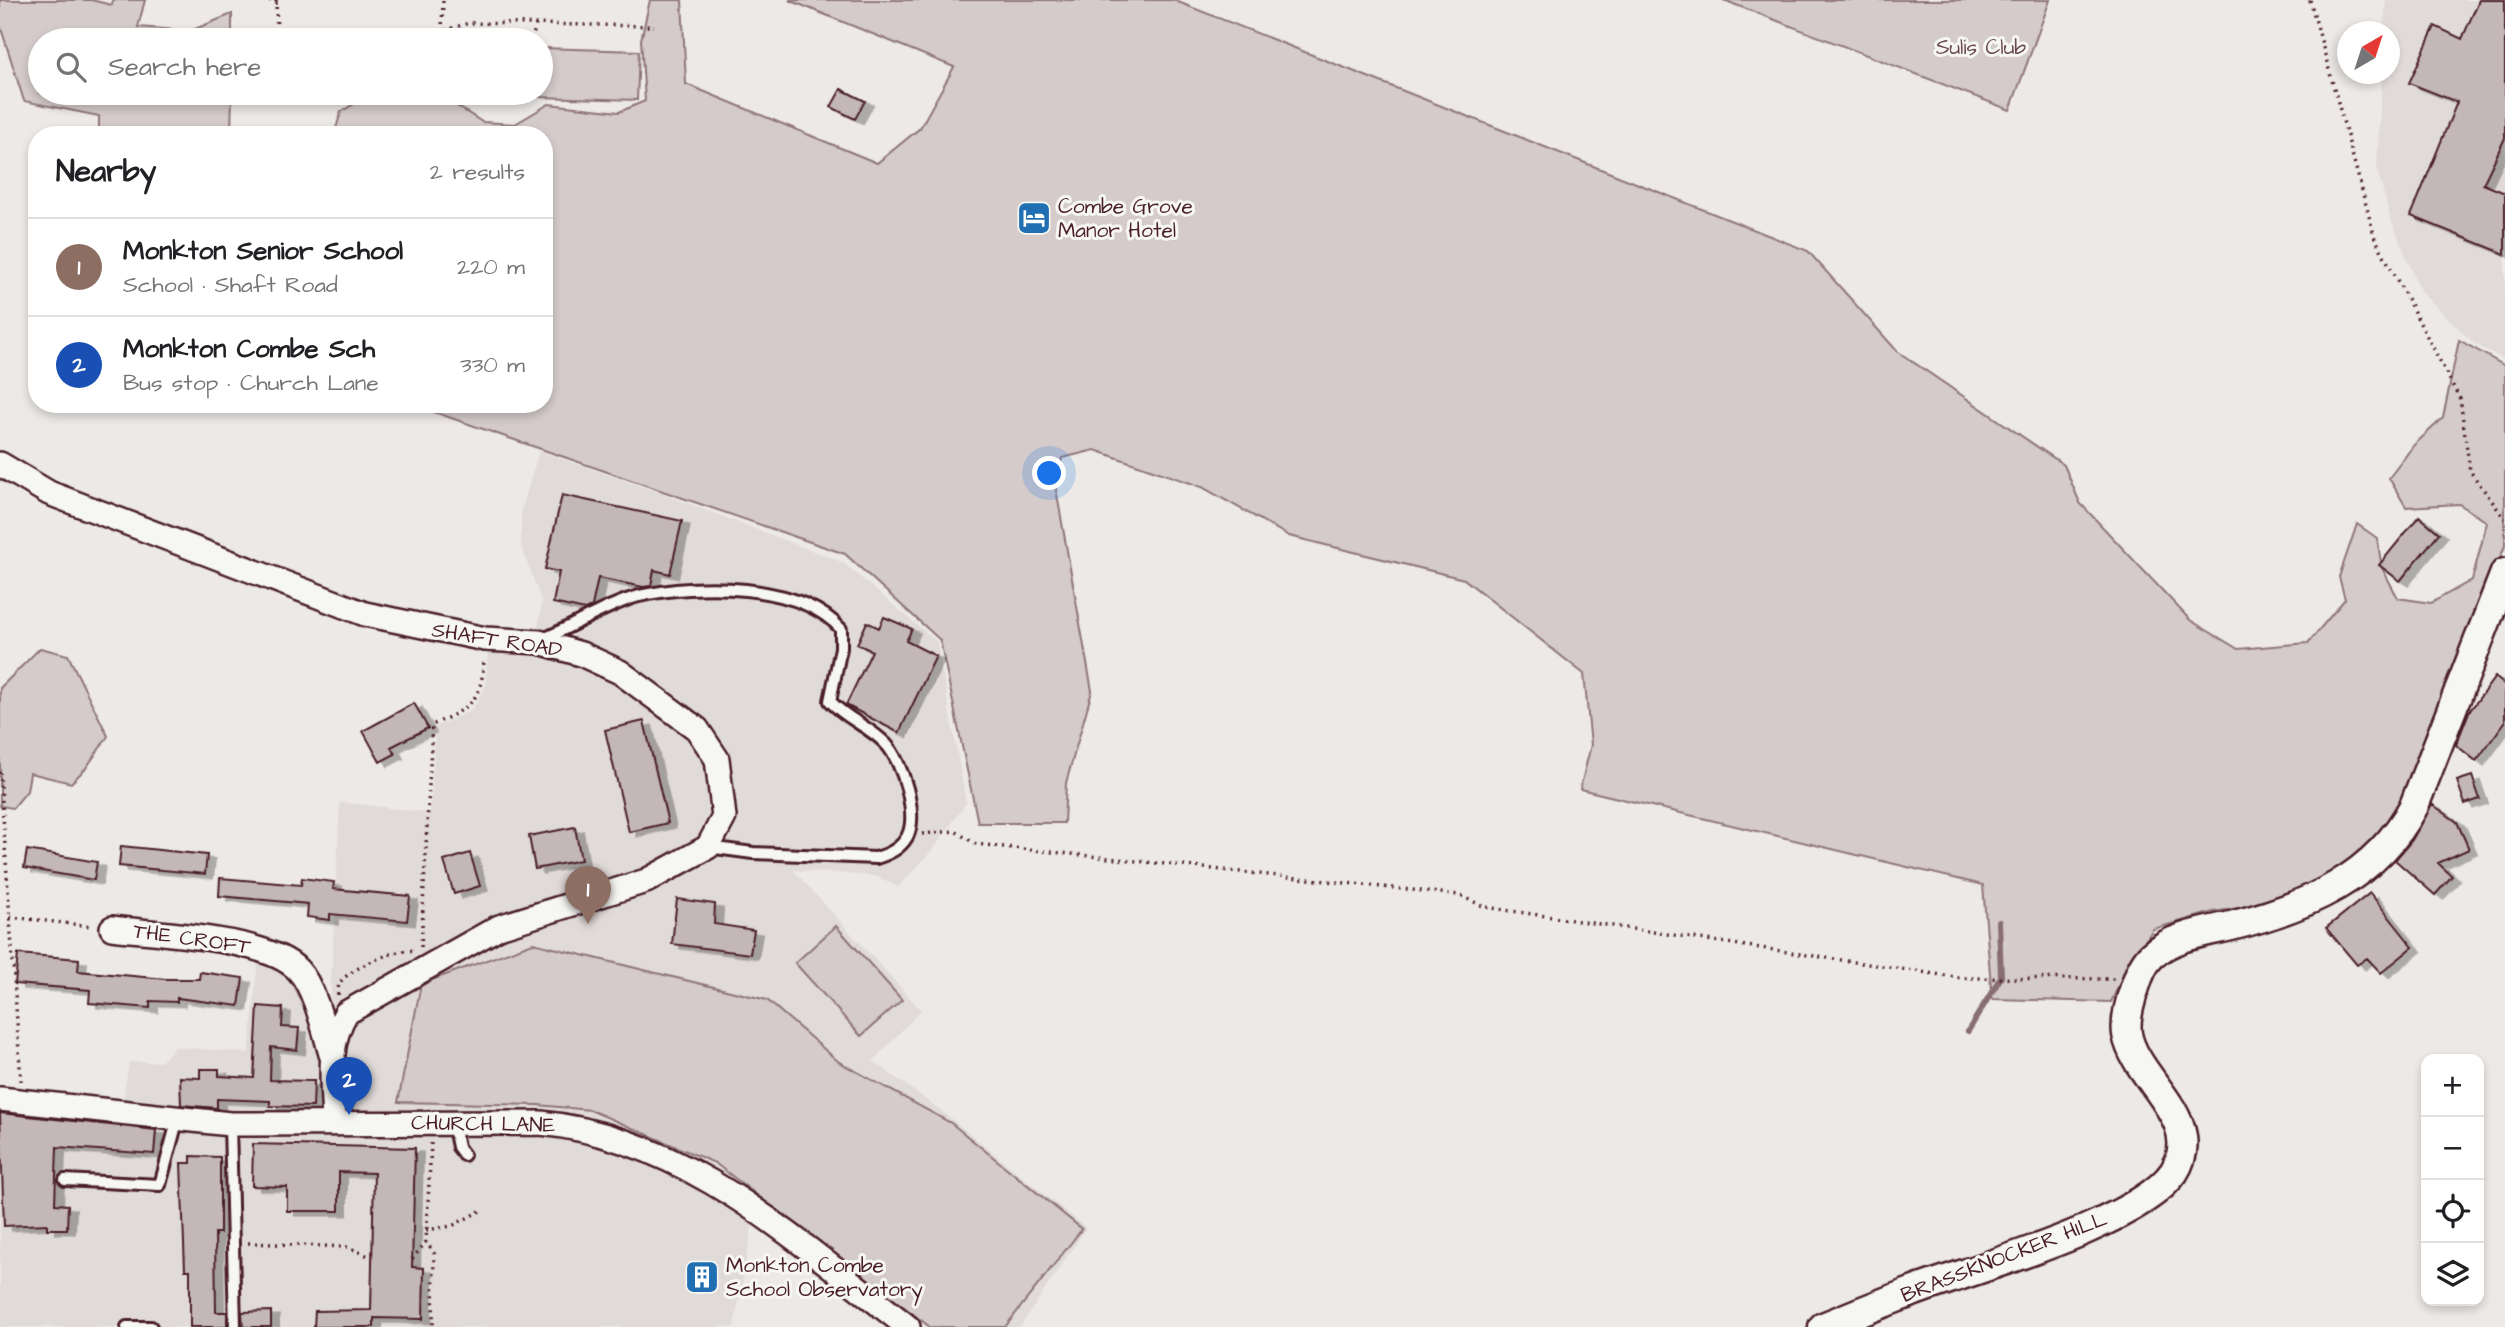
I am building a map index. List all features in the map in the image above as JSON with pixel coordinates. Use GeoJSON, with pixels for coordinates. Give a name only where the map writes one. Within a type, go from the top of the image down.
{"type":"FeatureCollection","features":[{"type":"Feature","properties":{"kind":"street","name":"SHAFT ROAD"},"geometry":{"type":"LineString","coordinates":[[0,464],[49,493],[365,614],[485,639],[539,642],[581,654],[620,672],[697,729],[717,759],[723,788],[724,817],[708,847]]}},
{"type":"Feature","properties":{"kind":"street","name":"BRASSKNOCKER HILL"},"geometry":{"type":"LineString","coordinates":[[1823,1327],[2105,1221],[2155,1191],[2174,1171],[2180,1155],[2180,1127],[2167,1100],[2137,1060],[2127,1034],[2130,1002],[2150,956],[2167,945],[2306,902],[2361,872],[2380,855],[2400,832],[2414,806],[2505,573]]}},
{"type":"Feature","properties":{"kind":"street"},"geometry":{"type":"LineString","coordinates":[[334,1123],[331,1058],[340,1024],[346,1013],[499,927],[646,881],[708,847]]}},
{"type":"Feature","properties":{"kind":"street","name":"THE CROFT"},"geometry":{"type":"LineString","coordinates":[[112,928],[248,945],[276,955],[298,970],[316,1005],[331,1058]]}},
{"type":"Feature","properties":{"kind":"street","name":"CHURCH LANE"},"geometry":{"type":"LineString","coordinates":[[11,1101],[230,1124],[541,1123],[578,1126],[620,1137],[662,1155],[739,1197],[908,1327]]}},
{"type":"Feature","properties":{"kind":"lane"},"geometry":{"type":"LineString","coordinates":[[539,642],[638,596],[727,587],[808,603],[831,618],[841,629],[841,648],[830,701],[844,716],[888,745],[900,764],[910,804],[908,835],[892,853],[876,858],[753,853],[708,847]]}},
{"type":"Feature","properties":{"kind":"lane"},"geometry":{"type":"LineString","coordinates":[[65,1180],[160,1185],[178,1118]]}},
{"type":"Feature","properties":{"kind":"lane"},"geometry":{"type":"LineString","coordinates":[[443,1123],[464,1155]]}},
{"type":"Feature","properties":{"kind":"lane"},"geometry":{"type":"LineString","coordinates":[[230,1124],[235,1327]]}},
{"type":"Feature","properties":{"kind":"lane"},"geometry":{"type":"LineString","coordinates":[[127,1327],[151,1327]]}},
{"type":"Feature","properties":{"kind":"path"},"geometry":{"type":"LineString","coordinates":[[269,0],[281,0]]}},
{"type":"Feature","properties":{"kind":"path"},"geometry":{"type":"LineString","coordinates":[[442,28],[443,0]]}},
{"type":"Feature","properties":{"kind":"path"},"geometry":{"type":"LineString","coordinates":[[2310,0],[2375,238],[2460,399],[2470,471],[2505,519]]}},
{"type":"Feature","properties":{"kind":"path"},"geometry":{"type":"LineString","coordinates":[[276,2],[277,28]]}},
{"type":"Feature","properties":{"kind":"path"},"geometry":{"type":"LineString","coordinates":[[452,28],[469,23],[654,26]]}},
{"type":"Feature","properties":{"kind":"path"},"geometry":{"type":"LineString","coordinates":[[535,28],[536,24]]}},
{"type":"Feature","properties":{"kind":"path"},"geometry":{"type":"LineString","coordinates":[[420,952],[432,725],[470,707],[482,683],[485,639]]}},
{"type":"Feature","properties":{"kind":"path"},"geometry":{"type":"LineString","coordinates":[[0,772],[10,917],[11,1101]]}},
{"type":"Feature","properties":{"kind":"path"},"geometry":{"type":"LineString","coordinates":[[908,835],[954,831],[976,844],[1459,895],[1485,907],[1962,978],[2138,980]]}},
{"type":"Feature","properties":{"kind":"path"},"geometry":{"type":"LineString","coordinates":[[10,917],[112,928]]}},
{"type":"Feature","properties":{"kind":"path"},"geometry":{"type":"LineString","coordinates":[[340,1024],[338,987],[343,979],[394,951],[405,948],[420,952],[432,946]]}},
{"type":"Feature","properties":{"kind":"path"},"geometry":{"type":"LineString","coordinates":[[433,1327],[434,1253],[426,1242],[426,1230],[443,1123]]}},
{"type":"Feature","properties":{"kind":"path"},"geometry":{"type":"LineString","coordinates":[[426,1230],[452,1226],[482,1210]]}},
{"type":"Feature","properties":{"kind":"path"},"geometry":{"type":"LineString","coordinates":[[233,1242],[348,1247],[373,1258]]}},
{"type":"Feature","properties":{"kind":"path"},"geometry":{"type":"LineString","coordinates":[[412,1259],[426,1242]]}},
{"type":"Feature","properties":{"kind":"shaded area"},"geometry":{"type":"Polygon","coordinates":[[[2386,0],[2505,0],[2505,360],[2475,344],[2421,292],[2391,220],[2377,168],[2381,84],[2400,84],[2400,21],[2385,21],[2386,0]]]}},
{"type":"Feature","properties":{"kind":"shaded area"},"geometry":{"type":"Polygon","coordinates":[[[539,451],[666,495],[842,562],[937,642],[966,803],[935,847],[898,887],[876,876],[793,870],[921,1010],[873,1061],[940,1110],[1086,1228],[1020,1327],[926,1327],[767,1201],[752,1228],[734,1327],[0,1327],[0,1112],[120,1121],[129,1062],[161,1062],[175,1047],[249,1053],[258,962],[297,980],[329,1024],[340,802],[430,813],[436,726],[471,711],[486,686],[488,648],[535,647],[542,602],[521,546],[521,512],[539,451]]]}},
{"type":"Feature","properties":{"kind":"green space"},"geometry":{"type":"Polygon","coordinates":[[[0,0],[91,0],[112,5],[113,0],[145,0],[138,27],[151,28],[28,28],[28,102],[24,101],[0,25],[0,0]]]}},
{"type":"Feature","properties":{"kind":"green space"},"geometry":{"type":"Polygon","coordinates":[[[650,0],[682,0],[686,84],[877,163],[920,128],[954,67],[789,0],[1173,0],[1808,251],[1897,351],[2064,465],[2080,503],[2190,620],[2238,649],[2308,643],[2345,599],[2339,577],[2357,524],[2377,538],[2382,568],[2398,598],[2431,603],[2472,580],[2487,522],[2459,504],[2406,507],[2389,478],[2414,445],[2443,418],[2459,340],[2505,366],[2505,546],[2393,822],[2352,867],[2275,902],[2213,912],[2153,929],[2126,970],[2111,1002],[1992,999],[1983,885],[1580,789],[1591,745],[1584,674],[1464,579],[1289,536],[1202,487],[1095,450],[1062,458],[1056,489],[1092,691],[1066,783],[1064,823],[978,823],[940,640],[845,554],[437,413],[553,413],[553,126],[337,126],[341,112],[352,105],[455,105],[482,122],[515,124],[547,105],[619,112],[645,101],[641,40],[650,0]]]}},
{"type":"Feature","properties":{"kind":"green space","name":"Sulis Club"},"geometry":{"type":"Polygon","coordinates":[[[1723,0],[2050,0],[2010,110],[1723,0]]]}},
{"type":"Feature","properties":{"kind":"green space"},"geometry":{"type":"Polygon","coordinates":[[[232,14],[232,28],[197,28],[232,14]]]}},
{"type":"Feature","properties":{"kind":"green space"},"geometry":{"type":"Polygon","coordinates":[[[553,48],[639,51],[637,100],[553,97],[553,48]]]}},
{"type":"Feature","properties":{"kind":"green space"},"geometry":{"type":"Polygon","coordinates":[[[44,105],[232,105],[231,126],[99,126],[99,116],[44,105]]]}},
{"type":"Feature","properties":{"kind":"green space"},"geometry":{"type":"Polygon","coordinates":[[[40,648],[68,655],[108,736],[86,768],[71,783],[30,773],[27,791],[13,808],[0,806],[0,688],[40,648]]]}},
{"type":"Feature","properties":{"kind":"green space"},"geometry":{"type":"Polygon","coordinates":[[[836,926],[902,1000],[861,1036],[795,963],[836,926]]]}},
{"type":"Feature","properties":{"kind":"green space"},"geometry":{"type":"Polygon","coordinates":[[[533,943],[767,1000],[839,1062],[951,1123],[1082,1229],[1005,1327],[930,1327],[715,1163],[590,1110],[538,1105],[398,1102],[421,984],[533,943]]]}},
{"type":"Feature","properties":{"kind":"building"},"geometry":{"type":"Polygon","coordinates":[[[2479,0],[2505,0],[2505,138],[2483,184],[2505,193],[2505,254],[2411,216],[2457,102],[2409,83],[2435,26],[2462,39],[2479,0]]]}},
{"type":"Feature","properties":{"kind":"building"},"geometry":{"type":"Polygon","coordinates":[[[841,89],[865,101],[855,119],[831,107],[841,89]]]}},
{"type":"Feature","properties":{"kind":"building"},"geometry":{"type":"Polygon","coordinates":[[[562,495],[682,521],[670,574],[654,570],[651,586],[643,587],[598,578],[592,606],[585,610],[553,603],[559,572],[545,569],[562,495]]]}},
{"type":"Feature","properties":{"kind":"building"},"geometry":{"type":"Polygon","coordinates":[[[2419,516],[2439,533],[2400,581],[2379,565],[2419,516]]]}},
{"type":"Feature","properties":{"kind":"building"},"geometry":{"type":"Polygon","coordinates":[[[884,617],[912,629],[906,641],[936,656],[899,733],[846,705],[872,651],[857,644],[867,622],[879,628],[884,617]]]}},
{"type":"Feature","properties":{"kind":"building"},"geometry":{"type":"Polygon","coordinates":[[[2495,677],[2505,685],[2505,722],[2476,761],[2456,745],[2469,712],[2495,677]]]}},
{"type":"Feature","properties":{"kind":"building"},"geometry":{"type":"Polygon","coordinates":[[[414,703],[428,728],[391,747],[395,754],[380,762],[363,731],[414,703]]]}},
{"type":"Feature","properties":{"kind":"building"},"geometry":{"type":"Polygon","coordinates":[[[644,721],[668,823],[629,832],[605,730],[644,721]]]}},
{"type":"Feature","properties":{"kind":"building"},"geometry":{"type":"Polygon","coordinates":[[[2472,776],[2480,799],[2465,804],[2457,781],[2472,776]]]}},
{"type":"Feature","properties":{"kind":"building"},"geometry":{"type":"Polygon","coordinates":[[[2432,804],[2457,822],[2469,849],[2438,863],[2452,876],[2435,895],[2395,860],[2412,840],[2432,804]]]}},
{"type":"Feature","properties":{"kind":"building"},"geometry":{"type":"Polygon","coordinates":[[[575,827],[581,860],[535,869],[529,836],[575,827]]]}},
{"type":"Feature","properties":{"kind":"building"},"geometry":{"type":"Polygon","coordinates":[[[121,846],[207,855],[205,874],[119,866],[121,846]]]}},
{"type":"Feature","properties":{"kind":"building"},"geometry":{"type":"Polygon","coordinates":[[[27,850],[97,862],[94,880],[24,868],[27,850]]]}},
{"type":"Feature","properties":{"kind":"building"},"geometry":{"type":"Polygon","coordinates":[[[470,853],[480,886],[454,894],[444,861],[470,853]]]}},
{"type":"Feature","properties":{"kind":"building"},"geometry":{"type":"Polygon","coordinates":[[[220,878],[301,885],[302,878],[334,882],[333,889],[410,896],[407,921],[330,914],[330,920],[307,917],[308,904],[219,896],[220,878]]]}},
{"type":"Feature","properties":{"kind":"building"},"geometry":{"type":"Polygon","coordinates":[[[2370,893],[2413,947],[2381,973],[2367,958],[2357,965],[2326,928],[2370,893]]]}},
{"type":"Feature","properties":{"kind":"building"},"geometry":{"type":"Polygon","coordinates":[[[677,899],[715,904],[714,924],[754,930],[750,954],[672,944],[677,899]]]}},
{"type":"Feature","properties":{"kind":"building"},"geometry":{"type":"Polygon","coordinates":[[[18,954],[79,959],[78,971],[166,979],[199,979],[200,972],[243,978],[239,1006],[177,998],[177,1002],[150,1001],[150,1008],[89,1003],[90,990],[15,984],[18,954]]]}},
{"type":"Feature","properties":{"kind":"building"},"geometry":{"type":"Polygon","coordinates":[[[258,1006],[283,1008],[282,1027],[299,1028],[297,1050],[271,1047],[270,1080],[314,1081],[313,1107],[270,1106],[270,1101],[217,1099],[217,1108],[181,1105],[180,1077],[200,1078],[200,1069],[219,1069],[219,1076],[254,1078],[258,1006]]]}},
{"type":"Feature","properties":{"kind":"building"},"geometry":{"type":"Polygon","coordinates":[[[0,1113],[156,1130],[154,1154],[57,1147],[55,1204],[68,1205],[67,1229],[47,1229],[47,1224],[4,1226],[0,1113]]]}},
{"type":"Feature","properties":{"kind":"building"},"geometry":{"type":"Polygon","coordinates":[[[253,1144],[415,1148],[412,1267],[424,1268],[423,1319],[374,1318],[374,1327],[314,1327],[315,1311],[371,1310],[374,1173],[339,1172],[339,1211],[287,1211],[287,1187],[252,1186],[253,1144]]]}},
{"type":"Feature","properties":{"kind":"building"},"geometry":{"type":"Polygon","coordinates":[[[191,1156],[220,1157],[220,1233],[215,1233],[216,1312],[227,1312],[227,1327],[190,1327],[190,1270],[185,1270],[181,1163],[191,1163],[191,1156]]]}},
{"type":"Feature","properties":{"kind":"building"},"geometry":{"type":"Polygon","coordinates":[[[271,1311],[271,1327],[243,1327],[242,1312],[271,1311]]]}},
{"type":"Feature","properties":{"kind":"waterway"},"geometry":{"type":"LineString","coordinates":[[1968,1031],[2001,977],[1999,922]]}},
{"type":"Feature","properties":{"kind":"place","name":"Combe Grove Manor Hotel"},"geometry":{"type":"Point","coordinates":[1034,218]}},
{"type":"Feature","properties":{"kind":"place","name":"Monkton Senior School"},"geometry":{"type":"Point","coordinates":[588,924]}},
{"type":"Feature","properties":{"kind":"place","name":"Monkton Combe Sch"},"geometry":{"type":"Point","coordinates":[349,1115]}},
{"type":"Feature","properties":{"kind":"place","name":"Monkton Combe School Observatory"},"geometry":{"type":"Point","coordinates":[702,1277]}}]}
